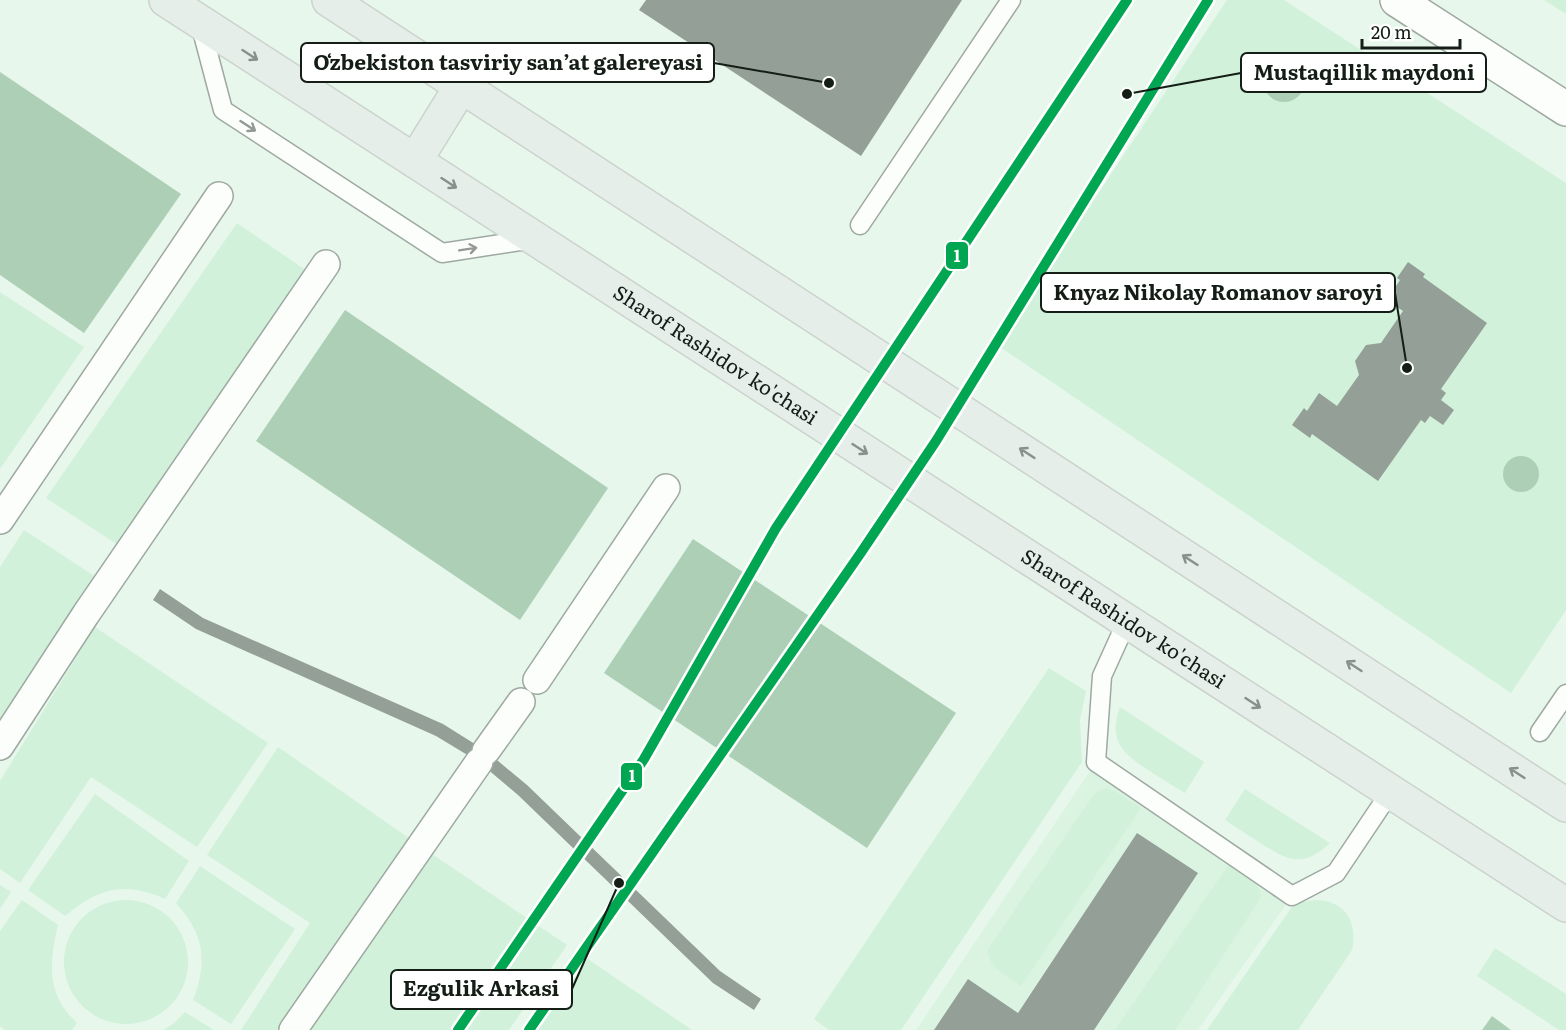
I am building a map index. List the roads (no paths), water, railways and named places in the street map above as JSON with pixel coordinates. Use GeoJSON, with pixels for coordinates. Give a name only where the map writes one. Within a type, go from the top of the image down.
{"type":"FeatureCollection","features":[{"type":"Feature","properties":{"kind":"main road","name":"Sharof Rashidov ko'chasi"},"geometry":{"type":"LineString","coordinates":[[166,0],[1566,905]]}},
{"type":"Feature","properties":{"kind":"main road"},"geometry":{"type":"LineString","coordinates":[[329,0],[1566,805]]}},
{"type":"Feature","properties":{"kind":"main road"},"geometry":{"type":"LineString","coordinates":[[415,161],[462,85]]}},
{"type":"Feature","properties":{"kind":"street"},"geometry":{"type":"LineString","coordinates":[[1397,0],[1566,109]]}},
{"type":"Feature","properties":{"kind":"street"},"geometry":{"type":"LineString","coordinates":[[0,520],[219,196]]}},
{"type":"Feature","properties":{"kind":"street"},"geometry":{"type":"LineString","coordinates":[[0,746],[93,604],[326,264]]}},
{"type":"Feature","properties":{"kind":"street"},"geometry":{"type":"LineString","coordinates":[[537,680],[666,488]]}},
{"type":"Feature","properties":{"kind":"street"},"geometry":{"type":"LineString","coordinates":[[293,1030],[521,702]]}},
{"type":"Feature","properties":{"kind":"lane"},"geometry":{"type":"LineString","coordinates":[[860,225],[1011,0]]}},
{"type":"Feature","properties":{"kind":"lane"},"geometry":{"type":"LineString","coordinates":[[200,22],[222,110],[442,253],[535,238]]}},
{"type":"Feature","properties":{"kind":"lane"},"geometry":{"type":"LineString","coordinates":[[1127,621],[1102,676],[1096,762],[1292,896],[1336,873],[1391,792]]}},
{"type":"Feature","properties":{"kind":"lane"},"geometry":{"type":"LineString","coordinates":[[1540,732],[1566,694]]}},
{"type":"Feature","properties":{"kind":"place","name":"Oʻzbekiston tasviriy sanʼat galereyasi"},"geometry":{"type":"Point","coordinates":[829,83]}},
{"type":"Feature","properties":{"kind":"place","name":"Mustaqillik maydoni"},"geometry":{"type":"Point","coordinates":[1127,94]}},
{"type":"Feature","properties":{"kind":"place","name":"Knyaz Nikolay Romanov saroyi"},"geometry":{"type":"Point","coordinates":[1407,368]}},
{"type":"Feature","properties":{"kind":"place","name":"Ezgulik Arkasi"},"geometry":{"type":"Point","coordinates":[619,883]}}]}
